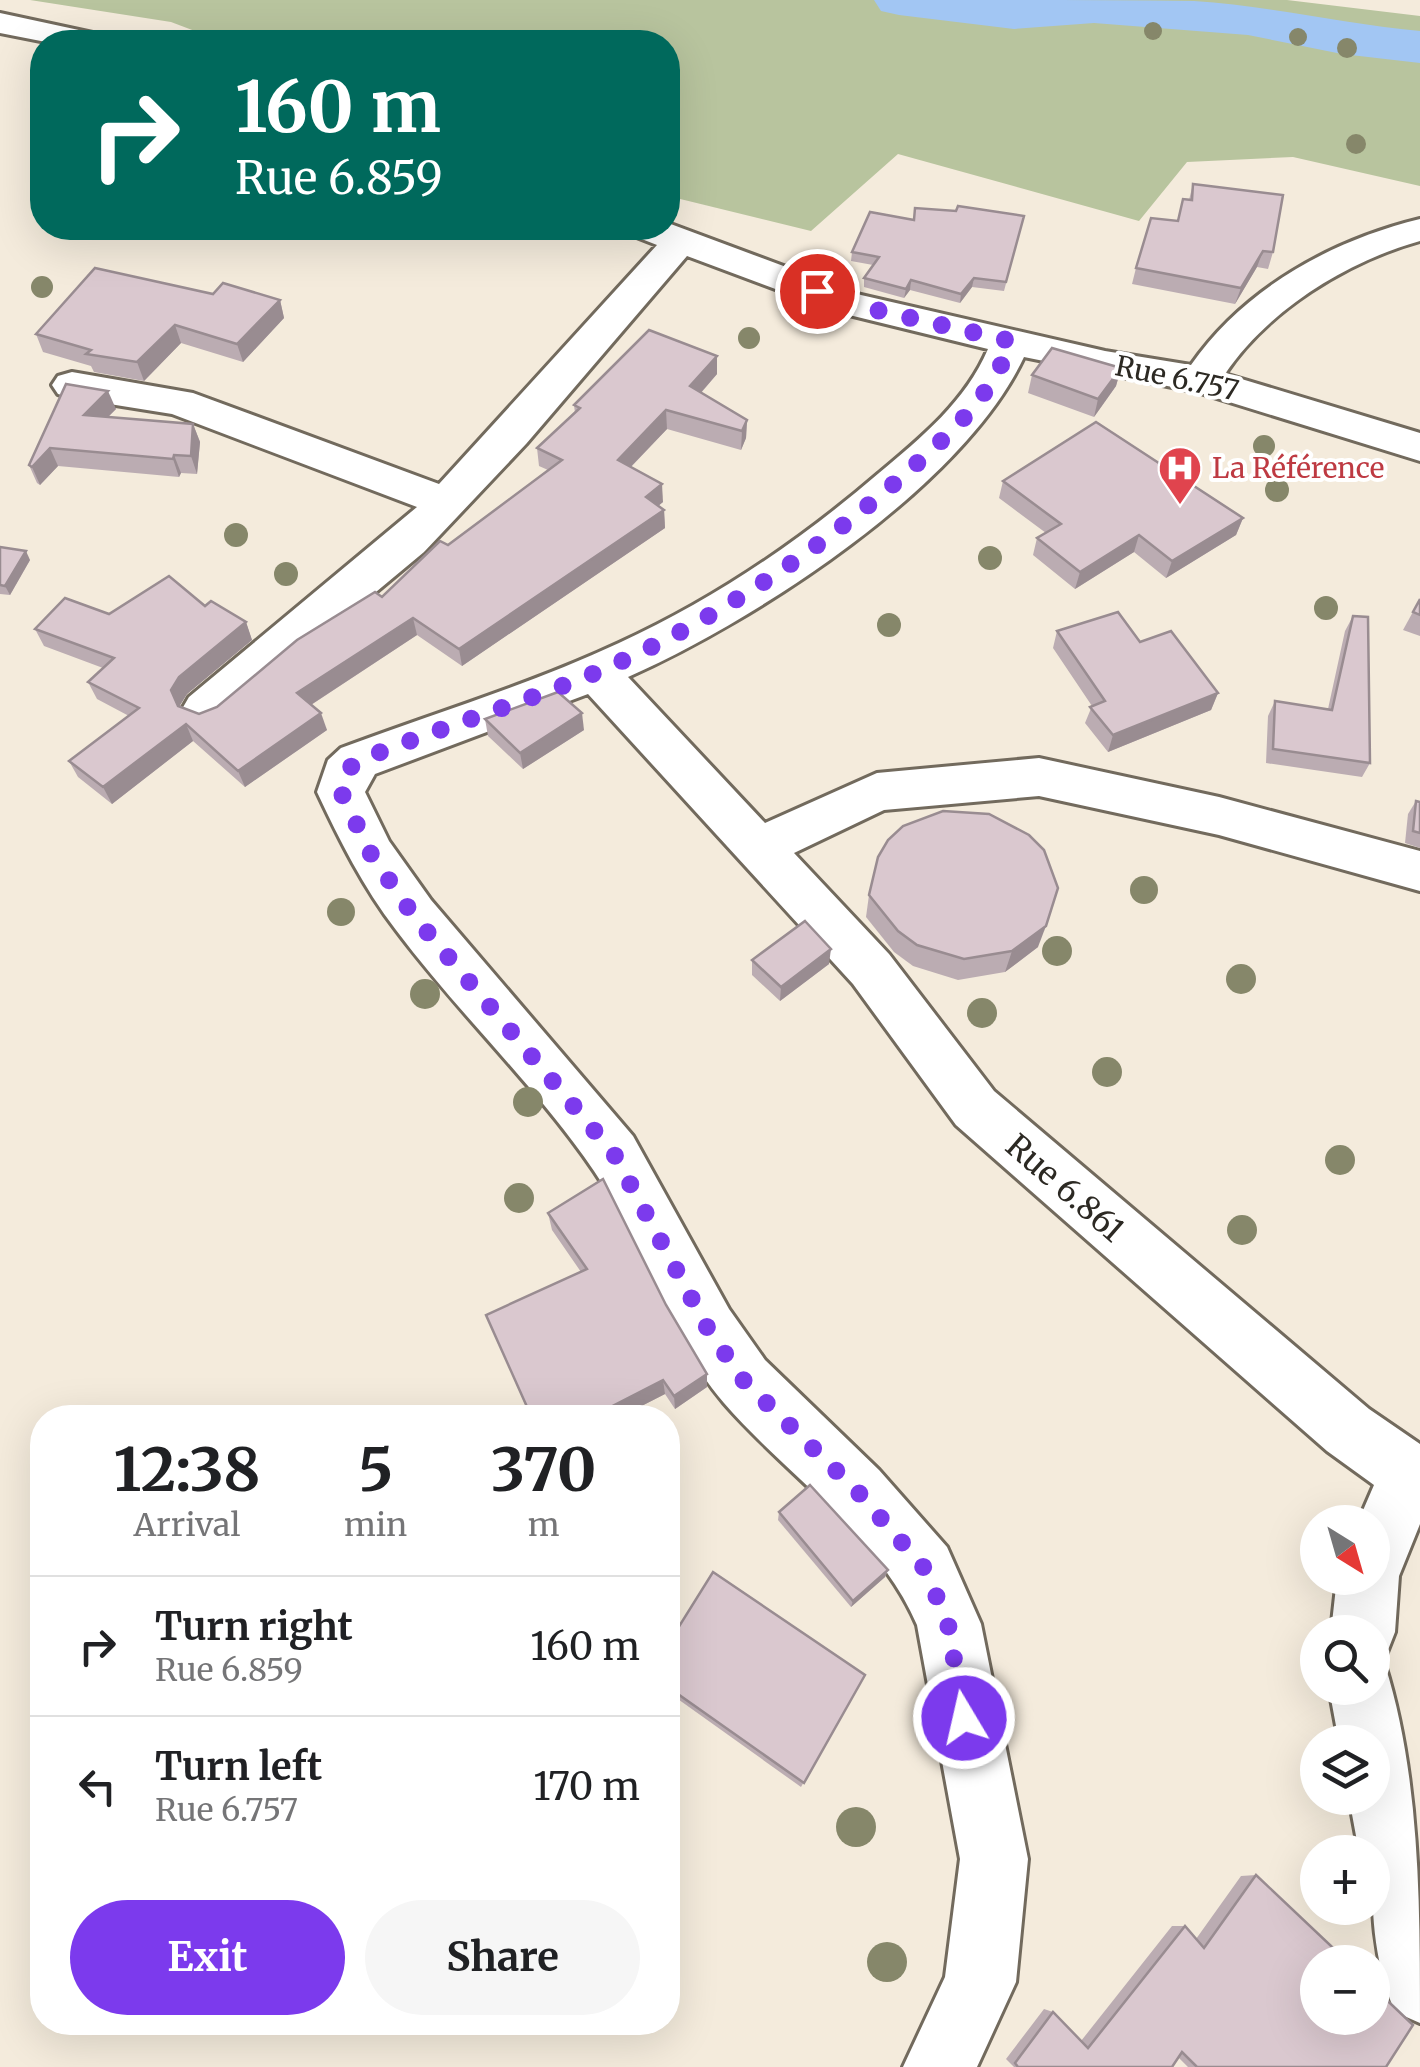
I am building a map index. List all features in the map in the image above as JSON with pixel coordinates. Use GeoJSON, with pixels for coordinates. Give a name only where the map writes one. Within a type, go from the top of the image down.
{"type":"FeatureCollection","features":[{"type":"Feature","properties":{"kind":"street"},"geometry":{"type":"LineString","coordinates":[[0,23],[33,30]]}},
{"type":"Feature","properties":{"kind":"street"},"geometry":{"type":"LineString","coordinates":[[1201,380],[1240,327],[1273,301],[1364,252],[1420,230]]}},
{"type":"Feature","properties":{"kind":"street","name":"Rue 6.757"},"geometry":{"type":"LineString","coordinates":[[680,239],[850,304],[1201,380],[1420,447]]}},
{"type":"Feature","properties":{"kind":"street"},"geometry":{"type":"LineString","coordinates":[[205,709],[408,541],[512,434],[660,240]]}},
{"type":"Feature","properties":{"kind":"street"},"geometry":{"type":"LineString","coordinates":[[939,2067],[980,1982],[994,1859],[948,1624],[925,1569],[858,1492],[744,1381],[708,1329],[614,1154],[413,915],[371,854],[341,792],[344,773],[358,761],[596,672],[738,596],[864,511],[980,402],[1003,365],[1011,341]]}},
{"type":"Feature","properties":{"kind":"street"},"geometry":{"type":"LineString","coordinates":[[72,386],[179,402],[445,502]]}},
{"type":"Feature","properties":{"kind":"street","name":"Rue 6.861"},"geometry":{"type":"LineString","coordinates":[[596,672],[871,969],[975,1108],[1319,1405],[1415,1475]]}},
{"type":"Feature","properties":{"kind":"street"},"geometry":{"type":"LineString","coordinates":[[759,848],[877,792],[1039,777],[1220,816],[1420,872]]}},
{"type":"Feature","properties":{"kind":"street"},"geometry":{"type":"LineString","coordinates":[[1390,1527],[1415,1475]]}},
{"type":"Feature","properties":{"kind":"street"},"geometry":{"type":"LineString","coordinates":[[1386,1815],[1420,1987]]}},
{"type":"Feature","properties":{"kind":"green space"},"geometry":{"type":"Polygon","coordinates":[[[30,0],[1287,0],[1420,16],[1420,186],[1293,157],[1187,162],[1139,221],[898,154],[811,231],[680,199],[680,30],[192,30],[171,22],[30,0]]]}},
{"type":"Feature","properties":{"kind":"building"},"geometry":{"type":"Polygon","coordinates":[[[1193,184],[1283,195],[1273,252],[1263,251],[1241,288],[1136,268],[1151,218],[1178,221],[1183,199],[1192,200],[1193,184]]]}},
{"type":"Feature","properties":{"kind":"building"},"geometry":{"type":"Polygon","coordinates":[[[958,206],[1024,216],[1006,282],[974,278],[961,294],[911,280],[906,289],[864,278],[879,257],[852,252],[870,212],[914,220],[915,208],[956,211],[958,206]]]}},
{"type":"Feature","properties":{"kind":"building"},"geometry":{"type":"Polygon","coordinates":[[[95,268],[213,294],[223,283],[280,300],[237,344],[175,325],[137,362],[86,354],[91,350],[36,334],[95,268]]]}},
{"type":"Feature","properties":{"kind":"building"},"geometry":{"type":"Polygon","coordinates":[[[649,330],[717,356],[690,386],[747,420],[742,431],[666,410],[618,460],[662,484],[646,497],[664,510],[459,649],[413,618],[297,693],[321,713],[238,771],[186,724],[103,787],[69,761],[139,708],[88,682],[114,658],[35,629],[65,598],[109,614],[169,576],[205,606],[211,601],[246,622],[179,677],[171,690],[178,706],[199,714],[217,707],[297,640],[375,592],[382,597],[440,541],[448,545],[562,460],[537,448],[580,408],[574,405],[649,330]]]}},
{"type":"Feature","properties":{"kind":"building"},"geometry":{"type":"Polygon","coordinates":[[[1052,348],[1121,368],[1098,399],[1032,375],[1052,348]]]}},
{"type":"Feature","properties":{"kind":"building"},"geometry":{"type":"Polygon","coordinates":[[[66,384],[108,391],[84,415],[193,424],[191,456],[174,455],[173,459],[50,448],[32,467],[29,465],[66,384]]]}},
{"type":"Feature","properties":{"kind":"building"},"geometry":{"type":"Polygon","coordinates":[[[1096,422],[1243,518],[1172,561],[1139,535],[1080,572],[1037,538],[1061,524],[1003,481],[1096,422]]]}},
{"type":"Feature","properties":{"kind":"building"},"geometry":{"type":"Polygon","coordinates":[[[0,547],[26,551],[5,586],[0,585],[0,547]]]}},
{"type":"Feature","properties":{"kind":"building"},"geometry":{"type":"Polygon","coordinates":[[[1118,612],[1140,642],[1171,631],[1218,693],[1113,735],[1090,707],[1105,701],[1057,631],[1118,612]]]}},
{"type":"Feature","properties":{"kind":"building"},"geometry":{"type":"Polygon","coordinates":[[[1353,616],[1368,617],[1370,763],[1273,749],[1275,701],[1332,710],[1353,616]]]}},
{"type":"Feature","properties":{"kind":"building"},"geometry":{"type":"Polygon","coordinates":[[[558,692],[582,713],[520,753],[485,719],[558,692]]]}},
{"type":"Feature","properties":{"kind":"building"},"geometry":{"type":"Polygon","coordinates":[[[1416,801],[1420,802],[1420,833],[1413,831],[1416,801]]]}},
{"type":"Feature","properties":{"kind":"building"},"geometry":{"type":"Polygon","coordinates":[[[943,811],[989,814],[1029,835],[1044,850],[1058,888],[1046,926],[1012,951],[964,959],[917,945],[898,931],[869,895],[878,857],[888,840],[903,826],[943,811]]]}},
{"type":"Feature","properties":{"kind":"building"},"geometry":{"type":"Polygon","coordinates":[[[805,921],[831,949],[781,987],[752,960],[805,921]]]}},
{"type":"Feature","properties":{"kind":"building"},"geometry":{"type":"Polygon","coordinates":[[[603,1179],[666,1305],[707,1374],[674,1396],[663,1380],[614,1405],[526,1405],[486,1315],[587,1269],[548,1213],[603,1179]]]}},
{"type":"Feature","properties":{"kind":"building"},"geometry":{"type":"Polygon","coordinates":[[[810,1485],[888,1570],[853,1601],[779,1512],[810,1485]]]}},
{"type":"Feature","properties":{"kind":"building"},"geometry":{"type":"Polygon","coordinates":[[[713,1572],[865,1675],[804,1783],[680,1695],[680,1625],[713,1572]]]}},
{"type":"Feature","properties":{"kind":"building"},"geometry":{"type":"Polygon","coordinates":[[[1256,1875],[1300,1917],[1300,1925],[1309,1925],[1330,1945],[1300,1945],[1300,2035],[1390,2035],[1390,2003],[1413,2025],[1386,2067],[1197,2067],[1182,2052],[1172,2067],[1018,2067],[1015,2063],[1053,2012],[1088,2048],[1185,1926],[1204,1948],[1256,1875]]]}},
{"type":"Feature","properties":{"kind":"waterway"},"geometry":{"type":"LineString","coordinates":[[899,0],[1014,14],[1094,8],[1248,20],[1342,39],[1420,47]]}},
{"type":"Feature","properties":{"kind":"place","name":"La Référence"},"geometry":{"type":"Point","coordinates":[1180,506]}},
{"type":"Feature","properties":{"kind":"route"},"geometry":{"type":"LineString","coordinates":[[817,291],[850,304],[1011,341],[1003,365],[980,402],[864,511],[804,554],[662,640],[596,672],[358,761],[344,773],[341,792],[371,854],[413,915],[454,961],[518,1046],[575,1103],[614,1154],[708,1329],[744,1381],[858,1492],[925,1569],[948,1624],[964,1718]]}}]}
